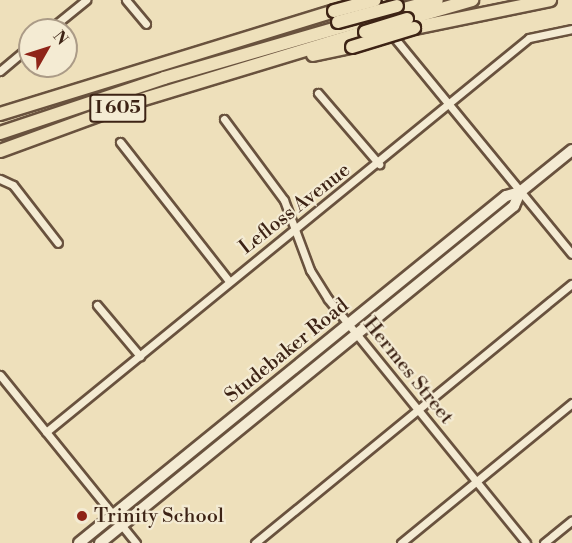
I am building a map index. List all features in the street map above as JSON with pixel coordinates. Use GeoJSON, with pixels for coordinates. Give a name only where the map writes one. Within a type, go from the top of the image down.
{"type":"FeatureCollection","features":[{"type":"Feature","properties":{"kind":"highway","name":"I 605"},"geometry":{"type":"LineString","coordinates":[[0,114],[336,16],[375,0]]}},
{"type":"Feature","properties":{"kind":"highway"},"geometry":{"type":"LineString","coordinates":[[404,16],[419,0]]}},
{"type":"Feature","properties":{"kind":"highway"},"geometry":{"type":"LineString","coordinates":[[238,71],[352,47],[404,16],[437,0]]}},
{"type":"Feature","properties":{"kind":"highway","name":"I 605"},"geometry":{"type":"LineString","coordinates":[[0,151],[361,27],[472,0]]}},
{"type":"Feature","properties":{"kind":"highway"},"geometry":{"type":"LineString","coordinates":[[0,128],[101,92],[336,16],[404,16],[550,0]]}},
{"type":"Feature","properties":{"kind":"highway"},"geometry":{"type":"LineString","coordinates":[[0,133],[164,78],[361,27]]}},
{"type":"Feature","properties":{"kind":"main road","name":"Studebaker Road"},"geometry":{"type":"LineString","coordinates":[[79,543],[506,196],[520,192],[572,150]]}},
{"type":"Feature","properties":{"kind":"main road","name":"Studebaker Road"},"geometry":{"type":"LineString","coordinates":[[100,543],[514,206],[520,192]]}},
{"type":"Feature","properties":{"kind":"street"},"geometry":{"type":"LineString","coordinates":[[64,18],[86,0]]}},
{"type":"Feature","properties":{"kind":"street"},"geometry":{"type":"LineString","coordinates":[[126,0],[146,24]]}},
{"type":"Feature","properties":{"kind":"street"},"geometry":{"type":"LineString","coordinates":[[364,0],[572,254]]}},
{"type":"Feature","properties":{"kind":"street","name":"Lefloss Avenue"},"geometry":{"type":"LineString","coordinates":[[46,432],[229,281],[379,164],[529,38],[572,29]]}},
{"type":"Feature","properties":{"kind":"street"},"geometry":{"type":"LineString","coordinates":[[0,71],[18,56]]}},
{"type":"Feature","properties":{"kind":"street"},"geometry":{"type":"LineString","coordinates":[[318,93],[379,164]]}},
{"type":"Feature","properties":{"kind":"street","name":"Hermes Street"},"geometry":{"type":"LineString","coordinates":[[224,119],[285,200],[310,270],[349,324],[526,543]]}},
{"type":"Feature","properties":{"kind":"street"},"geometry":{"type":"LineString","coordinates":[[120,142],[229,281]]}},
{"type":"Feature","properties":{"kind":"street"},"geometry":{"type":"LineString","coordinates":[[0,179],[13,185],[58,243]]}},
{"type":"Feature","properties":{"kind":"street"},"geometry":{"type":"LineString","coordinates":[[255,543],[572,284]]}},
{"type":"Feature","properties":{"kind":"street"},"geometry":{"type":"LineString","coordinates":[[97,305],[140,356]]}},
{"type":"Feature","properties":{"kind":"street"},"geometry":{"type":"LineString","coordinates":[[0,375],[136,543]]}},
{"type":"Feature","properties":{"kind":"street"},"geometry":{"type":"LineString","coordinates":[[401,543],[572,403]]}},
{"type":"Feature","properties":{"kind":"street"},"geometry":{"type":"LineString","coordinates":[[544,543],[572,520]]}},
{"type":"Feature","properties":{"kind":"place","name":"Trinity School"},"geometry":{"type":"Point","coordinates":[82,516]}}]}
